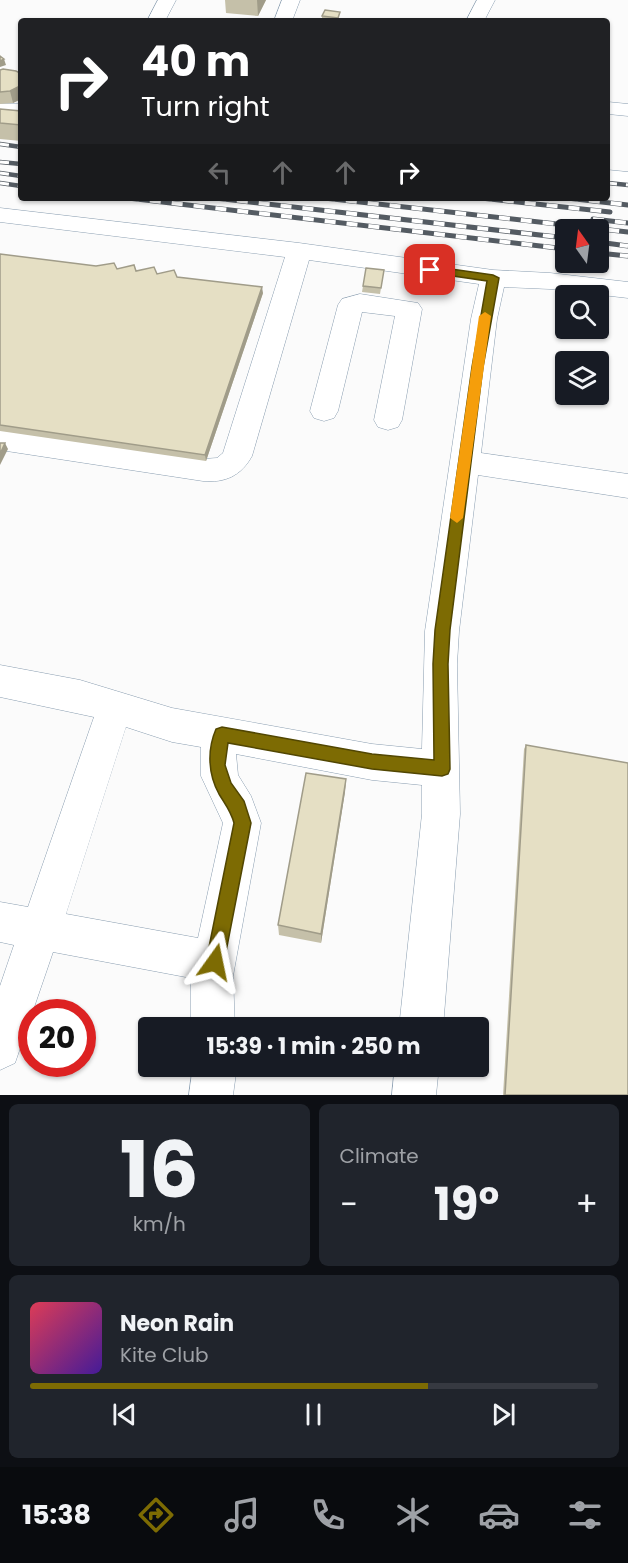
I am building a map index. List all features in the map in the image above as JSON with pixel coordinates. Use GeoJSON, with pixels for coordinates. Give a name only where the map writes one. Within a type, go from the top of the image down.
{"type":"FeatureCollection","features":[{"type":"Feature","properties":{"kind":"lane"},"geometry":{"type":"LineString","coordinates":[[158,18],[167,0]]}},
{"type":"Feature","properties":{"kind":"lane"},"geometry":{"type":"LineString","coordinates":[[284,18],[291,0]]}},
{"type":"Feature","properties":{"kind":"lane"},"geometry":{"type":"LineString","coordinates":[[477,18],[486,0]]}},
{"type":"Feature","properties":{"kind":"lane"},"geometry":{"type":"LineString","coordinates":[[610,108],[628,110]]}},
{"type":"Feature","properties":{"kind":"lane"},"geometry":{"type":"LineString","coordinates":[[0,110],[18,110]]}},
{"type":"Feature","properties":{"kind":"lane"},"geometry":{"type":"LineString","coordinates":[[610,177],[628,179]]}},
{"type":"Feature","properties":{"kind":"lane"},"geometry":{"type":"LineString","coordinates":[[0,215],[299,251],[493,278],[550,281],[628,290]]}},
{"type":"Feature","properties":{"kind":"lane"},"geometry":{"type":"LineString","coordinates":[[0,439],[203,470],[215,471],[233,464],[299,251]]}},
{"type":"Feature","properties":{"kind":"lane"},"geometry":{"type":"LineString","coordinates":[[387,420],[409,309],[424,288],[430,270]]}},
{"type":"Feature","properties":{"kind":"lane"},"geometry":{"type":"LineString","coordinates":[[422,1017],[441,814],[440,664],[442,630],[484,319],[493,278]]}},
{"type":"Feature","properties":{"kind":"lane"},"geometry":{"type":"LineString","coordinates":[[324,411],[351,305],[360,303],[409,309]]}},
{"type":"Feature","properties":{"kind":"lane"},"geometry":{"type":"LineString","coordinates":[[464,462],[628,486]]}},
{"type":"Feature","properties":{"kind":"lane"},"geometry":{"type":"LineString","coordinates":[[0,681],[52,689],[172,725],[372,762],[442,769]]}},
{"type":"Feature","properties":{"kind":"lane"},"geometry":{"type":"LineString","coordinates":[[0,1048],[115,708]]}},
{"type":"Feature","properties":{"kind":"lane"},"geometry":{"type":"LineString","coordinates":[[212,1017],[211,991],[215,962],[242,823],[238,806],[225,788],[217,765],[222,734]]}},
{"type":"Feature","properties":{"kind":"lane"},"geometry":{"type":"LineString","coordinates":[[0,922],[215,962]]}},
{"type":"Feature","properties":{"kind":"lane"},"geometry":{"type":"LineString","coordinates":[[211,1095],[213,1077]]}},
{"type":"Feature","properties":{"kind":"lane"},"geometry":{"type":"LineString","coordinates":[[414,1095],[416,1077]]}},
{"type":"Feature","properties":{"kind":"building"},"geometry":{"type":"Polygon","coordinates":[[[325,10],[340,12],[338,18],[322,16],[325,10]]]}},
{"type":"Feature","properties":{"kind":"building"},"geometry":{"type":"Polygon","coordinates":[[[0,70],[18,72],[18,87],[0,92],[0,70]]]}},
{"type":"Feature","properties":{"kind":"building"},"geometry":{"type":"Polygon","coordinates":[[[0,109],[18,111],[18,125],[0,123],[0,109]]]}},
{"type":"Feature","properties":{"kind":"building"},"geometry":{"type":"Polygon","coordinates":[[[0,254],[96,266],[114,263],[117,269],[134,265],[136,271],[154,267],[157,274],[174,270],[177,277],[262,287],[205,455],[0,425],[0,254]]]}},
{"type":"Feature","properties":{"kind":"building"},"geometry":{"type":"Polygon","coordinates":[[[366,268],[384,270],[381,288],[363,286],[366,268]]]}},
{"type":"Feature","properties":{"kind":"building"},"geometry":{"type":"Polygon","coordinates":[[[0,443],[5,443],[0,454],[0,443]]]}},
{"type":"Feature","properties":{"kind":"building"},"geometry":{"type":"Polygon","coordinates":[[[526,745],[628,763],[628,1095],[505,1095],[526,745]]]}},
{"type":"Feature","properties":{"kind":"building"},"geometry":{"type":"Polygon","coordinates":[[[306,773],[346,779],[321,934],[278,925],[306,773]]]}},
{"type":"Feature","properties":{"kind":"railway"},"geometry":{"type":"LineString","coordinates":[[0,144],[18,147]]}},
{"type":"Feature","properties":{"kind":"railway"},"geometry":{"type":"LineString","coordinates":[[0,162],[18,164]]}},
{"type":"Feature","properties":{"kind":"railway"},"geometry":{"type":"LineString","coordinates":[[0,173],[18,176]]}},
{"type":"Feature","properties":{"kind":"railway"},"geometry":{"type":"LineString","coordinates":[[0,183],[18,186]]}},
{"type":"Feature","properties":{"kind":"railway"},"geometry":{"type":"LineString","coordinates":[[610,183],[628,185]]}},
{"type":"Feature","properties":{"kind":"railway"},"geometry":{"type":"LineString","coordinates":[[154,201],[555,248]]}},
{"type":"Feature","properties":{"kind":"railway"},"geometry":{"type":"LineString","coordinates":[[241,201],[555,237]]}},
{"type":"Feature","properties":{"kind":"railway"},"geometry":{"type":"LineString","coordinates":[[351,201],[628,232]]}},
{"type":"Feature","properties":{"kind":"railway"},"geometry":{"type":"LineString","coordinates":[[509,201],[610,212]]}},
{"type":"Feature","properties":{"kind":"railway"},"geometry":{"type":"LineString","coordinates":[[593,201],[628,205]]}},
{"type":"Feature","properties":{"kind":"railway"},"geometry":{"type":"LineString","coordinates":[[609,221],[628,223]]}},
{"type":"Feature","properties":{"kind":"railway"},"geometry":{"type":"LineString","coordinates":[[609,243],[628,246]]}},
{"type":"Feature","properties":{"kind":"railway"},"geometry":{"type":"LineString","coordinates":[[609,254],[628,256]]}},
{"type":"Feature","properties":{"kind":"slow traffic"},"geometry":{"type":"LineString","coordinates":[[457,518],[485,316]]}},
{"type":"Feature","properties":{"kind":"route"},"geometry":{"type":"LineString","coordinates":[[215,962],[242,823],[238,806],[225,788],[217,765],[222,734],[372,762],[442,769],[440,664],[442,630],[477,367],[493,278],[430,270]]}}]}
